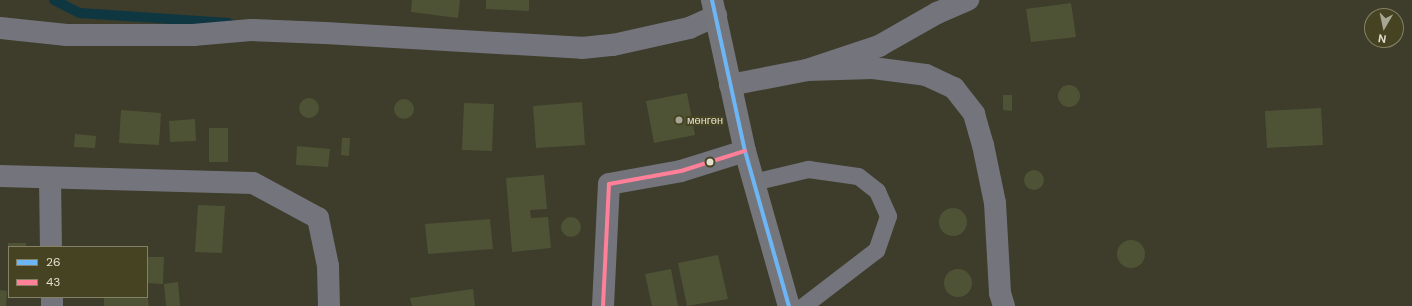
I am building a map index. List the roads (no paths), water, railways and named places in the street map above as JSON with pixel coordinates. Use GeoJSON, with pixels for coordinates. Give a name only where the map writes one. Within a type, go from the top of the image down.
{"type":"FeatureCollection","features":[{"type":"Feature","properties":{"kind":"main road"},"geometry":{"type":"LineString","coordinates":[[714,8],[745,151],[789,306]]}},
{"type":"Feature","properties":{"kind":"street"},"geometry":{"type":"LineString","coordinates":[[730,85],[807,70],[879,46],[937,13],[968,0]]}},
{"type":"Feature","properties":{"kind":"street"},"geometry":{"type":"LineString","coordinates":[[0,28],[67,35],[193,35],[251,30],[582,48],[612,45],[689,28],[714,8]]}},
{"type":"Feature","properties":{"kind":"street"},"geometry":{"type":"LineString","coordinates":[[807,70],[880,69],[926,75],[954,88],[974,114],[983,145],[995,203],[1000,293],[1004,306]]}},
{"type":"Feature","properties":{"kind":"street"},"geometry":{"type":"LineString","coordinates":[[603,306],[609,184],[681,171],[745,151]]}},
{"type":"Feature","properties":{"kind":"street"},"geometry":{"type":"LineString","coordinates":[[0,176],[253,183],[318,218],[328,266],[329,306]]}},
{"type":"Feature","properties":{"kind":"street"},"geometry":{"type":"LineString","coordinates":[[50,178],[51,246]]}},
{"type":"Feature","properties":{"kind":"lane"},"geometry":{"type":"LineString","coordinates":[[754,182],[808,169],[858,176],[877,190],[888,216],[876,250],[803,306]]}},
{"type":"Feature","properties":{"kind":"waterway"},"geometry":{"type":"LineString","coordinates":[[54,0],[80,13],[229,23]]}},
{"type":"Feature","properties":{"kind":"place","name":"мөнгөн"},"geometry":{"type":"Point","coordinates":[679,120]}}]}
